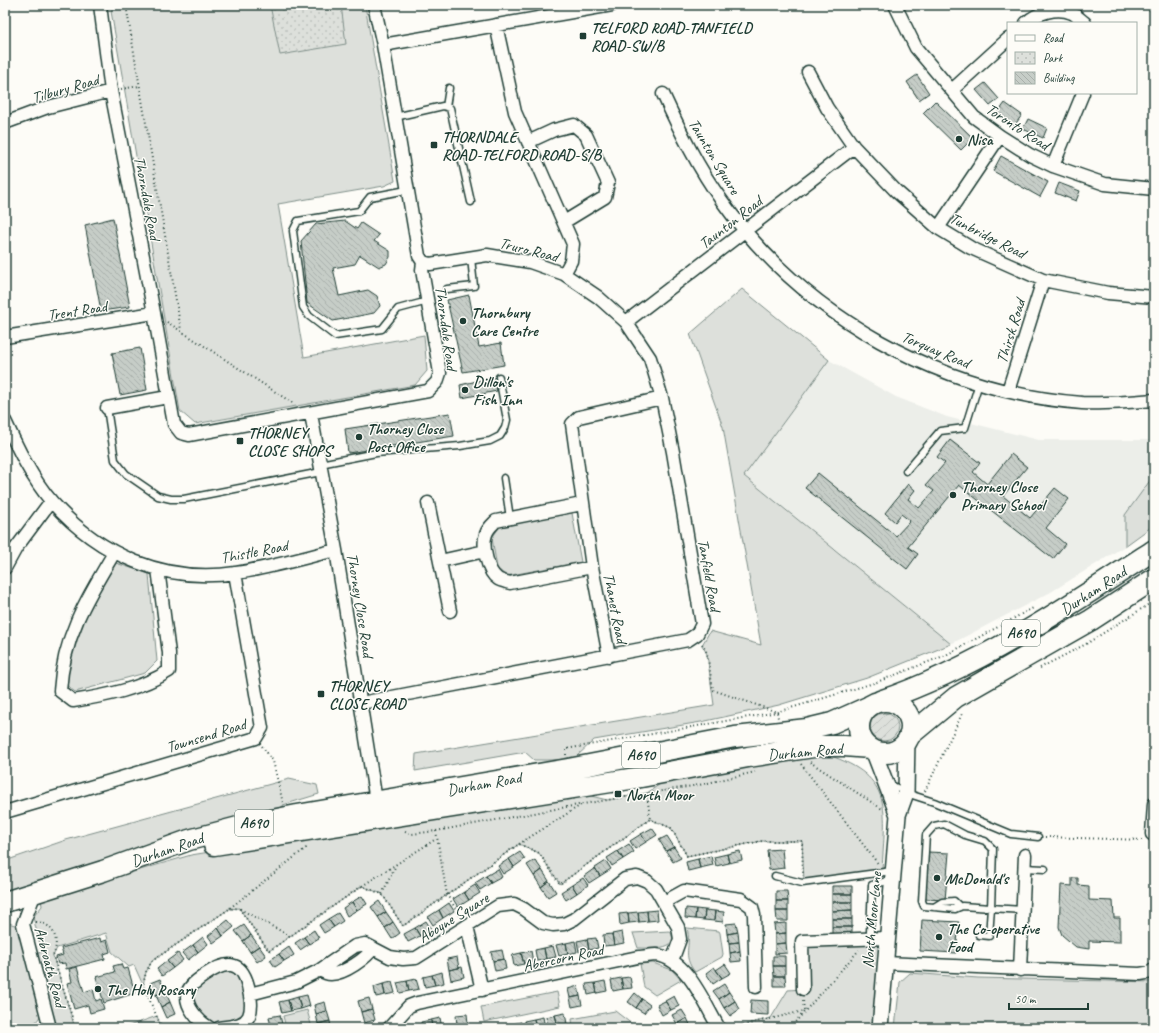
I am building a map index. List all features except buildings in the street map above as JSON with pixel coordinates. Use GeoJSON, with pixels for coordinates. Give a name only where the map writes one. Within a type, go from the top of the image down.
{"type":"FeatureCollection","features":[{"type":"Feature","properties":{"kind":"highway","name":"Durham Road"},"geometry":{"type":"LineString","coordinates":[[378,811],[568,769],[735,737],[781,733],[832,723],[874,704],[914,690],[984,654],[1073,604],[1154,550]]}},
{"type":"Feature","properties":{"kind":"highway","name":"Durham Road"},"geometry":{"type":"LineString","coordinates":[[5,902],[103,871],[189,840],[242,826],[378,811],[636,778],[755,756],[820,746],[844,746],[872,749],[885,753],[893,752],[900,748],[908,738],[956,697],[1091,620],[1154,579]]}},
{"type":"Feature","properties":{"kind":"highway"},"geometry":{"type":"LineString","coordinates":[[874,704],[895,703],[907,713],[910,720],[908,738]]}},
{"type":"Feature","properties":{"kind":"highway","name":"Durham Road"},"geometry":{"type":"LineString","coordinates":[[872,749],[860,736],[858,728],[863,713],[874,704]]}},
{"type":"Feature","properties":{"kind":"street","name":"Thorndale Road"},"geometry":{"type":"LineString","coordinates":[[100,5],[111,92],[154,314],[168,397],[174,424],[181,433],[189,436],[428,391],[437,382],[440,373],[422,270],[423,262],[419,256],[383,45],[374,5]]}},
{"type":"Feature","properties":{"kind":"street"},"geometry":{"type":"LineString","coordinates":[[383,45],[612,5]]}},
{"type":"Feature","properties":{"kind":"street","name":"Toronto Road"},"geometry":{"type":"LineString","coordinates":[[895,5],[916,48],[974,117],[1000,136],[1030,156],[1053,166],[1105,184],[1154,189]]}},
{"type":"Feature","properties":{"kind":"street"},"geometry":{"type":"LineString","coordinates":[[1027,22],[1033,17],[1052,10],[1071,12],[1083,22]]}},
{"type":"Feature","properties":{"kind":"street"},"geometry":{"type":"LineString","coordinates":[[496,25],[515,112],[573,244],[571,261],[564,274]]}},
{"type":"Feature","properties":{"kind":"street"},"geometry":{"type":"LineString","coordinates":[[952,90],[1007,40]]}},
{"type":"Feature","properties":{"kind":"street","name":"Tunbridge Road"},"geometry":{"type":"LineString","coordinates":[[808,72],[827,108],[854,147],[896,191],[938,228],[971,248],[1043,280],[1108,293],[1154,297]]}},
{"type":"Feature","properties":{"kind":"street","name":"Tilbury Road"},"geometry":{"type":"LineString","coordinates":[[5,123],[48,107],[111,92]]}},
{"type":"Feature","properties":{"kind":"street","name":"Taunton Square"},"geometry":{"type":"LineString","coordinates":[[663,94],[684,140],[722,201],[746,230]]}},
{"type":"Feature","properties":{"kind":"street"},"geometry":{"type":"LineString","coordinates":[[1053,166],[1083,94]]}},
{"type":"Feature","properties":{"kind":"street"},"geometry":{"type":"LineString","coordinates":[[528,142],[554,130],[574,125],[586,135],[608,182],[605,197],[564,222]]}},
{"type":"Feature","properties":{"kind":"street"},"geometry":{"type":"LineString","coordinates":[[938,228],[1000,136]]}},
{"type":"Feature","properties":{"kind":"street","name":"Taunton Road"},"geometry":{"type":"LineString","coordinates":[[626,322],[854,147]]}},
{"type":"Feature","properties":{"kind":"street","name":"Torquay Road"},"geometry":{"type":"LineString","coordinates":[[746,230],[769,258],[803,288],[844,320],[901,353],[952,375],[1008,391],[1083,403],[1117,403],[1154,400]]}},
{"type":"Feature","properties":{"kind":"street","name":"Truro Road"},"geometry":{"type":"LineString","coordinates":[[423,262],[430,264],[487,255],[530,262],[564,274],[598,297]]}},
{"type":"Feature","properties":{"kind":"street","name":"Thirsk Road"},"geometry":{"type":"LineString","coordinates":[[1008,391],[1043,280]]}},
{"type":"Feature","properties":{"kind":"street","name":"Tanfield Road"},"geometry":{"type":"LineString","coordinates":[[361,703],[688,640],[697,634],[702,624],[673,452],[662,398],[650,358],[626,322],[598,297]]}},
{"type":"Feature","properties":{"kind":"street","name":"Trent Road"},"geometry":{"type":"LineString","coordinates":[[5,337],[154,314]]}},
{"type":"Feature","properties":{"kind":"street"},"geometry":{"type":"LineString","coordinates":[[107,408],[168,397]]}},
{"type":"Feature","properties":{"kind":"street","name":"Thanet Road"},"geometry":{"type":"LineString","coordinates":[[609,656],[592,567],[572,424],[579,417],[662,398]]}},
{"type":"Feature","properties":{"kind":"street","name":"Thorney Close Road"},"geometry":{"type":"LineString","coordinates":[[311,414],[336,550],[378,811]]}},
{"type":"Feature","properties":{"kind":"street","name":"Thistle Road"},"geometry":{"type":"LineString","coordinates":[[5,421],[23,459],[52,501],[81,530],[114,553],[141,565],[188,576],[235,573],[336,550]]}},
{"type":"Feature","properties":{"kind":"street"},"geometry":{"type":"LineString","coordinates":[[5,568],[16,548],[52,501]]}},
{"type":"Feature","properties":{"kind":"street"},"geometry":{"type":"LineString","coordinates":[[428,503],[450,611]]}},
{"type":"Feature","properties":{"kind":"street","name":"Thanet Road"},"geometry":{"type":"LineString","coordinates":[[582,504],[496,521],[490,526],[486,535],[485,551],[492,571],[498,579],[510,583],[592,567]]}},
{"type":"Feature","properties":{"kind":"street"},"geometry":{"type":"LineString","coordinates":[[440,561],[485,551]]}},
{"type":"Feature","properties":{"kind":"street"},"geometry":{"type":"LineString","coordinates":[[114,553],[83,606],[69,637],[61,672],[60,691],[73,701],[91,698],[152,681],[169,671],[169,653],[158,569]]}},
{"type":"Feature","properties":{"kind":"street","name":"Townsend Road"},"geometry":{"type":"LineString","coordinates":[[5,812],[256,738],[262,728],[235,573]]}},
{"type":"Feature","properties":{"kind":"street","name":"North Moor Lane"},"geometry":{"type":"LineString","coordinates":[[880,1028],[898,817],[906,793],[908,738]]}},
{"type":"Feature","properties":{"kind":"street","name":"North Moor Lane"},"geometry":{"type":"LineString","coordinates":[[872,749],[898,817]]}},
{"type":"Feature","properties":{"kind":"street"},"geometry":{"type":"LineString","coordinates":[[1149,837],[1154,804]]}},
{"type":"Feature","properties":{"kind":"street"},"geometry":{"type":"LineString","coordinates":[[1020,970],[1025,855]]}},
{"type":"Feature","properties":{"kind":"street","name":"Aboyne Square"},"geometry":{"type":"LineString","coordinates":[[250,994],[296,982],[320,970],[354,946],[365,944],[390,957],[403,960],[416,958],[498,906],[514,904],[524,909],[543,923],[553,925],[564,924],[574,920],[625,879],[637,877],[647,881],[664,902],[678,927],[680,940],[672,961]]}},
{"type":"Feature","properties":{"kind":"street"},"geometry":{"type":"LineString","coordinates":[[664,902],[684,892],[741,898],[752,907],[754,915],[756,987]]}},
{"type":"Feature","properties":{"kind":"street","name":"Arbroath Road"},"geometry":{"type":"LineString","coordinates":[[35,893],[23,924],[47,1027]]}},
{"type":"Feature","properties":{"kind":"street"},"geometry":{"type":"LineString","coordinates":[[467,926],[482,990]]}},
{"type":"Feature","properties":{"kind":"street"},"geometry":{"type":"LineString","coordinates":[[803,989],[802,941],[870,936],[887,938]]}},
{"type":"Feature","properties":{"kind":"street","name":"Abercorn Road"},"geometry":{"type":"LineString","coordinates":[[389,1028],[409,1006],[416,1003],[638,957],[656,955],[672,961],[689,977],[719,1028]]}},
{"type":"Feature","properties":{"kind":"street"},"geometry":{"type":"LineString","coordinates":[[885,963],[1140,974],[1152,972],[1154,969]]}},
{"type":"Feature","properties":{"kind":"street"},"geometry":{"type":"LineString","coordinates":[[210,1028],[197,1018],[187,999],[188,991],[194,982],[216,967],[227,964],[237,966],[245,975],[252,1002],[248,1018],[242,1024],[219,1028]]}},
{"type":"Feature","properties":{"kind":"lane"},"geometry":{"type":"LineString","coordinates":[[446,107],[449,88]]}},
{"type":"Feature","properties":{"kind":"lane"},"geometry":{"type":"LineString","coordinates":[[395,117],[444,106],[450,108],[471,202]]}},
{"type":"Feature","properties":{"kind":"lane"},"geometry":{"type":"LineString","coordinates":[[407,190],[370,197],[359,211],[298,221],[293,231],[303,307],[309,316],[335,336],[382,329],[398,309],[428,301]]}},
{"type":"Feature","properties":{"kind":"lane"},"geometry":{"type":"LineString","coordinates":[[447,289],[474,286],[471,258]]}},
{"type":"Feature","properties":{"kind":"lane"},"geometry":{"type":"LineString","coordinates":[[107,408],[115,460],[126,474],[158,496],[171,499],[184,499],[321,468],[376,453],[460,446],[490,441],[500,436],[505,428],[506,420],[499,378]]}},
{"type":"Feature","properties":{"kind":"lane"},"geometry":{"type":"LineString","coordinates":[[906,471],[940,431],[965,428],[979,383]]}},
{"type":"Feature","properties":{"kind":"lane"},"geometry":{"type":"LineString","coordinates":[[504,478],[510,518]]}},
{"type":"Feature","properties":{"kind":"lane"},"geometry":{"type":"LineString","coordinates":[[885,781],[906,793],[1011,834],[1038,837]]}},
{"type":"Feature","properties":{"kind":"lane"},"geometry":{"type":"LineString","coordinates":[[979,935],[989,936],[991,908],[993,849],[985,841],[965,835],[944,824],[934,826],[926,835],[922,901],[924,906],[934,907],[942,902],[954,902],[960,907],[991,908],[1023,910]]}},
{"type":"Feature","properties":{"kind":"lane"},"geometry":{"type":"LineString","coordinates":[[1024,868],[1045,869]]}},
{"type":"Feature","properties":{"kind":"lane"},"geometry":{"type":"LineString","coordinates":[[775,876],[802,883],[893,873]]}},
{"type":"Feature","properties":{"kind":"lane"},"geometry":{"type":"LineString","coordinates":[[870,936],[872,885],[893,873]]}},
{"type":"Feature","properties":{"kind":"path"},"geometry":{"type":"LineString","coordinates":[[132,5],[127,11],[181,330]]}},
{"type":"Feature","properties":{"kind":"path"},"geometry":{"type":"LineString","coordinates":[[111,92],[140,86]]}},
{"type":"Feature","properties":{"kind":"path"},"geometry":{"type":"LineString","coordinates":[[154,314],[311,414]]}},
{"type":"Feature","properties":{"kind":"path"},"geometry":{"type":"LineString","coordinates":[[595,744],[777,712],[877,682],[946,655],[1040,605]]}},
{"type":"Feature","properties":{"kind":"path"},"geometry":{"type":"LineString","coordinates":[[697,634],[707,654],[713,690],[777,712]]}},
{"type":"Feature","properties":{"kind":"path"},"geometry":{"type":"LineString","coordinates":[[922,798],[964,710]]}},
{"type":"Feature","properties":{"kind":"path"},"geometry":{"type":"LineString","coordinates":[[777,712],[781,733]]}},
{"type":"Feature","properties":{"kind":"path"},"geometry":{"type":"LineString","coordinates":[[808,761],[898,817]]}},
{"type":"Feature","properties":{"kind":"path"},"geometry":{"type":"LineString","coordinates":[[804,762],[800,763],[883,869],[893,873]]}},
{"type":"Feature","properties":{"kind":"path"},"geometry":{"type":"LineString","coordinates":[[467,926],[447,896],[436,831],[583,804],[699,785],[758,772]]}},
{"type":"Feature","properties":{"kind":"path"},"geometry":{"type":"LineString","coordinates":[[648,793],[650,819]]}},
{"type":"Feature","properties":{"kind":"path"},"geometry":{"type":"LineString","coordinates":[[362,886],[382,894],[403,926],[519,844],[583,804]]}},
{"type":"Feature","properties":{"kind":"path"},"geometry":{"type":"LineString","coordinates":[[519,844],[539,853],[560,884],[650,819]]}},
{"type":"Feature","properties":{"kind":"path"},"geometry":{"type":"LineString","coordinates":[[650,819],[671,828],[687,856],[762,841],[802,841],[804,881]]}},
{"type":"Feature","properties":{"kind":"path"},"geometry":{"type":"LineString","coordinates":[[1038,837],[1149,837]]}},
{"type":"Feature","properties":{"kind":"path"},"geometry":{"type":"LineString","coordinates":[[239,908],[269,951],[362,886],[437,838]]}},
{"type":"Feature","properties":{"kind":"path"},"geometry":{"type":"LineString","coordinates":[[382,894],[397,864]]}},
{"type":"Feature","properties":{"kind":"path"},"geometry":{"type":"LineString","coordinates":[[159,1028],[160,1024],[143,985],[146,972],[152,961],[229,909],[239,908],[290,936]]}},
{"type":"Feature","properties":{"kind":"path"},"geometry":{"type":"LineString","coordinates":[[23,924],[37,922],[47,923],[51,927],[57,948],[53,956],[73,1020]]}},
{"type":"Feature","properties":{"kind":"path"},"geometry":{"type":"LineString","coordinates":[[790,1028],[870,936]]}},
{"type":"Feature","properties":{"kind":"path"},"geometry":{"type":"LineString","coordinates":[[731,1028],[804,1011]]}},
{"type":"Feature","properties":{"kind":"shaded area","name":"Thorney Close Primary School"},"geometry":{"type":"Polygon","coordinates":[[[829,360],[896,397],[947,417],[1039,440],[1151,440],[1154,475],[1125,515],[1125,546],[1051,592],[951,644],[744,476],[829,360]]]}},
{"type":"Feature","properties":{"kind":"green space"},"geometry":{"type":"Polygon","coordinates":[[[115,5],[365,5],[395,181],[384,186],[278,204],[304,357],[424,335],[427,371],[415,385],[195,424],[180,411],[111,11],[115,5]]]}},
{"type":"Feature","properties":{"kind":"green space"},"geometry":{"type":"Polygon","coordinates":[[[270,5],[341,5],[346,44],[280,55],[270,5]]]}},
{"type":"Feature","properties":{"kind":"green space"},"geometry":{"type":"Polygon","coordinates":[[[742,289],[829,360],[744,476],[951,644],[867,678],[779,705],[701,722],[594,740],[576,757],[557,760],[534,760],[525,752],[415,771],[416,754],[714,705],[707,654],[702,645],[710,631],[761,645],[723,427],[690,334],[742,289]]]}},
{"type":"Feature","properties":{"kind":"green space"},"geometry":{"type":"Polygon","coordinates":[[[1154,475],[1154,525],[1125,546],[1125,515],[1154,475]]]}},
{"type":"Feature","properties":{"kind":"green space"},"geometry":{"type":"Polygon","coordinates":[[[572,513],[581,562],[506,576],[497,568],[492,538],[500,526],[572,513]]]}},
{"type":"Feature","properties":{"kind":"green space"},"geometry":{"type":"Polygon","coordinates":[[[116,563],[149,574],[157,661],[145,673],[75,692],[65,684],[75,641],[89,609],[116,563]]]}},
{"type":"Feature","properties":{"kind":"green space"},"geometry":{"type":"Polygon","coordinates":[[[884,713],[894,717],[898,727],[894,737],[884,741],[874,737],[870,727],[874,717],[884,713]]]}},
{"type":"Feature","properties":{"kind":"green space"},"geometry":{"type":"Polygon","coordinates":[[[828,755],[850,764],[865,774],[875,785],[881,799],[884,813],[882,870],[804,881],[802,841],[762,841],[687,856],[671,828],[650,819],[560,884],[539,853],[519,844],[403,926],[382,894],[362,886],[269,951],[239,908],[229,909],[152,961],[146,972],[143,985],[134,965],[129,967],[112,952],[106,933],[57,948],[53,956],[75,1028],[50,1028],[31,955],[42,952],[33,917],[42,906],[41,899],[191,855],[579,793],[607,800],[647,793],[669,778],[828,755]]]}},
{"type":"Feature","properties":{"kind":"green space"},"geometry":{"type":"Polygon","coordinates":[[[289,779],[317,785],[319,794],[283,805],[285,811],[5,894],[5,861],[66,840],[289,779]]]}},
{"type":"Feature","properties":{"kind":"green space"},"geometry":{"type":"Polygon","coordinates":[[[5,922],[18,926],[42,1012],[36,1022],[22,1028],[5,1028],[5,922]]]}},
{"type":"Feature","properties":{"kind":"green space"},"geometry":{"type":"Polygon","coordinates":[[[687,928],[719,931],[723,954],[722,957],[695,972],[691,966],[688,955],[687,928]]]}},
{"type":"Feature","properties":{"kind":"green space"},"geometry":{"type":"Polygon","coordinates":[[[670,931],[673,937],[672,942],[663,947],[656,948],[638,948],[633,933],[670,931]]]}},
{"type":"Feature","properties":{"kind":"green space"},"geometry":{"type":"Polygon","coordinates":[[[887,938],[880,1028],[731,1028],[771,1018],[788,990],[803,989],[802,941],[887,938]]]}},
{"type":"Feature","properties":{"kind":"green space"},"geometry":{"type":"Polygon","coordinates":[[[653,963],[672,970],[681,980],[655,995],[644,987],[640,964],[653,963]]]}},
{"type":"Feature","properties":{"kind":"green space"},"geometry":{"type":"Polygon","coordinates":[[[222,970],[233,971],[238,974],[248,1006],[239,1020],[214,1025],[210,1024],[199,1013],[193,998],[194,994],[199,988],[222,970]]]}},
{"type":"Feature","properties":{"kind":"green space"},"geometry":{"type":"Polygon","coordinates":[[[910,973],[978,978],[1154,982],[1154,1028],[895,1028],[900,982],[910,973]]]}},
{"type":"Feature","properties":{"kind":"green space"},"geometry":{"type":"Polygon","coordinates":[[[557,992],[560,1006],[484,1022],[481,1007],[557,992]]]}},
{"type":"Feature","properties":{"kind":"green space"},"geometry":{"type":"Polygon","coordinates":[[[307,1010],[312,1028],[286,1028],[283,1016],[307,1010]]]}},
{"type":"Feature","properties":{"kind":"green space"},"geometry":{"type":"Polygon","coordinates":[[[615,1011],[637,1028],[573,1028],[572,1019],[615,1011]]]}},
{"type":"Feature","properties":{"kind":"green space"},"geometry":{"type":"Polygon","coordinates":[[[157,1016],[160,1024],[159,1028],[123,1028],[157,1016]]]}},
{"type":"Feature","properties":{"kind":"place","name":"TELFORD ROAD-TANFIELD ROAD-SW/B"},"geometry":{"type":"Point","coordinates":[583,36]}},
{"type":"Feature","properties":{"kind":"place","name":"Nisa"},"geometry":{"type":"Point","coordinates":[959,139]}},
{"type":"Feature","properties":{"kind":"place","name":"THORNDALE ROAD-TELFORD ROAD-S/B"},"geometry":{"type":"Point","coordinates":[434,145]}},
{"type":"Feature","properties":{"kind":"place","name":"Thornbury Care Centre"},"geometry":{"type":"Point","coordinates":[463,321]}},
{"type":"Feature","properties":{"kind":"place","name":"Dillon's Fish Inn"},"geometry":{"type":"Point","coordinates":[465,390]}},
{"type":"Feature","properties":{"kind":"place","name":"Thorney Close Post Office"},"geometry":{"type":"Point","coordinates":[359,437]}},
{"type":"Feature","properties":{"kind":"place","name":"THORNEY CLOSE SHOPS"},"geometry":{"type":"Point","coordinates":[240,441]}},
{"type":"Feature","properties":{"kind":"place","name":"Thorney Close Primary School"},"geometry":{"type":"Point","coordinates":[953,495]}},
{"type":"Feature","properties":{"kind":"place","name":"THORNEY CLOSE ROAD"},"geometry":{"type":"Point","coordinates":[321,694]}},
{"type":"Feature","properties":{"kind":"place","name":"North Moor"},"geometry":{"type":"Point","coordinates":[618,794]}},
{"type":"Feature","properties":{"kind":"place","name":"McDonald's"},"geometry":{"type":"Point","coordinates":[937,878]}},
{"type":"Feature","properties":{"kind":"place","name":"The Co-operative Food"},"geometry":{"type":"Point","coordinates":[939,937]}},
{"type":"Feature","properties":{"kind":"place","name":"The Holy Rosary"},"geometry":{"type":"Point","coordinates":[98,989]}}]}
